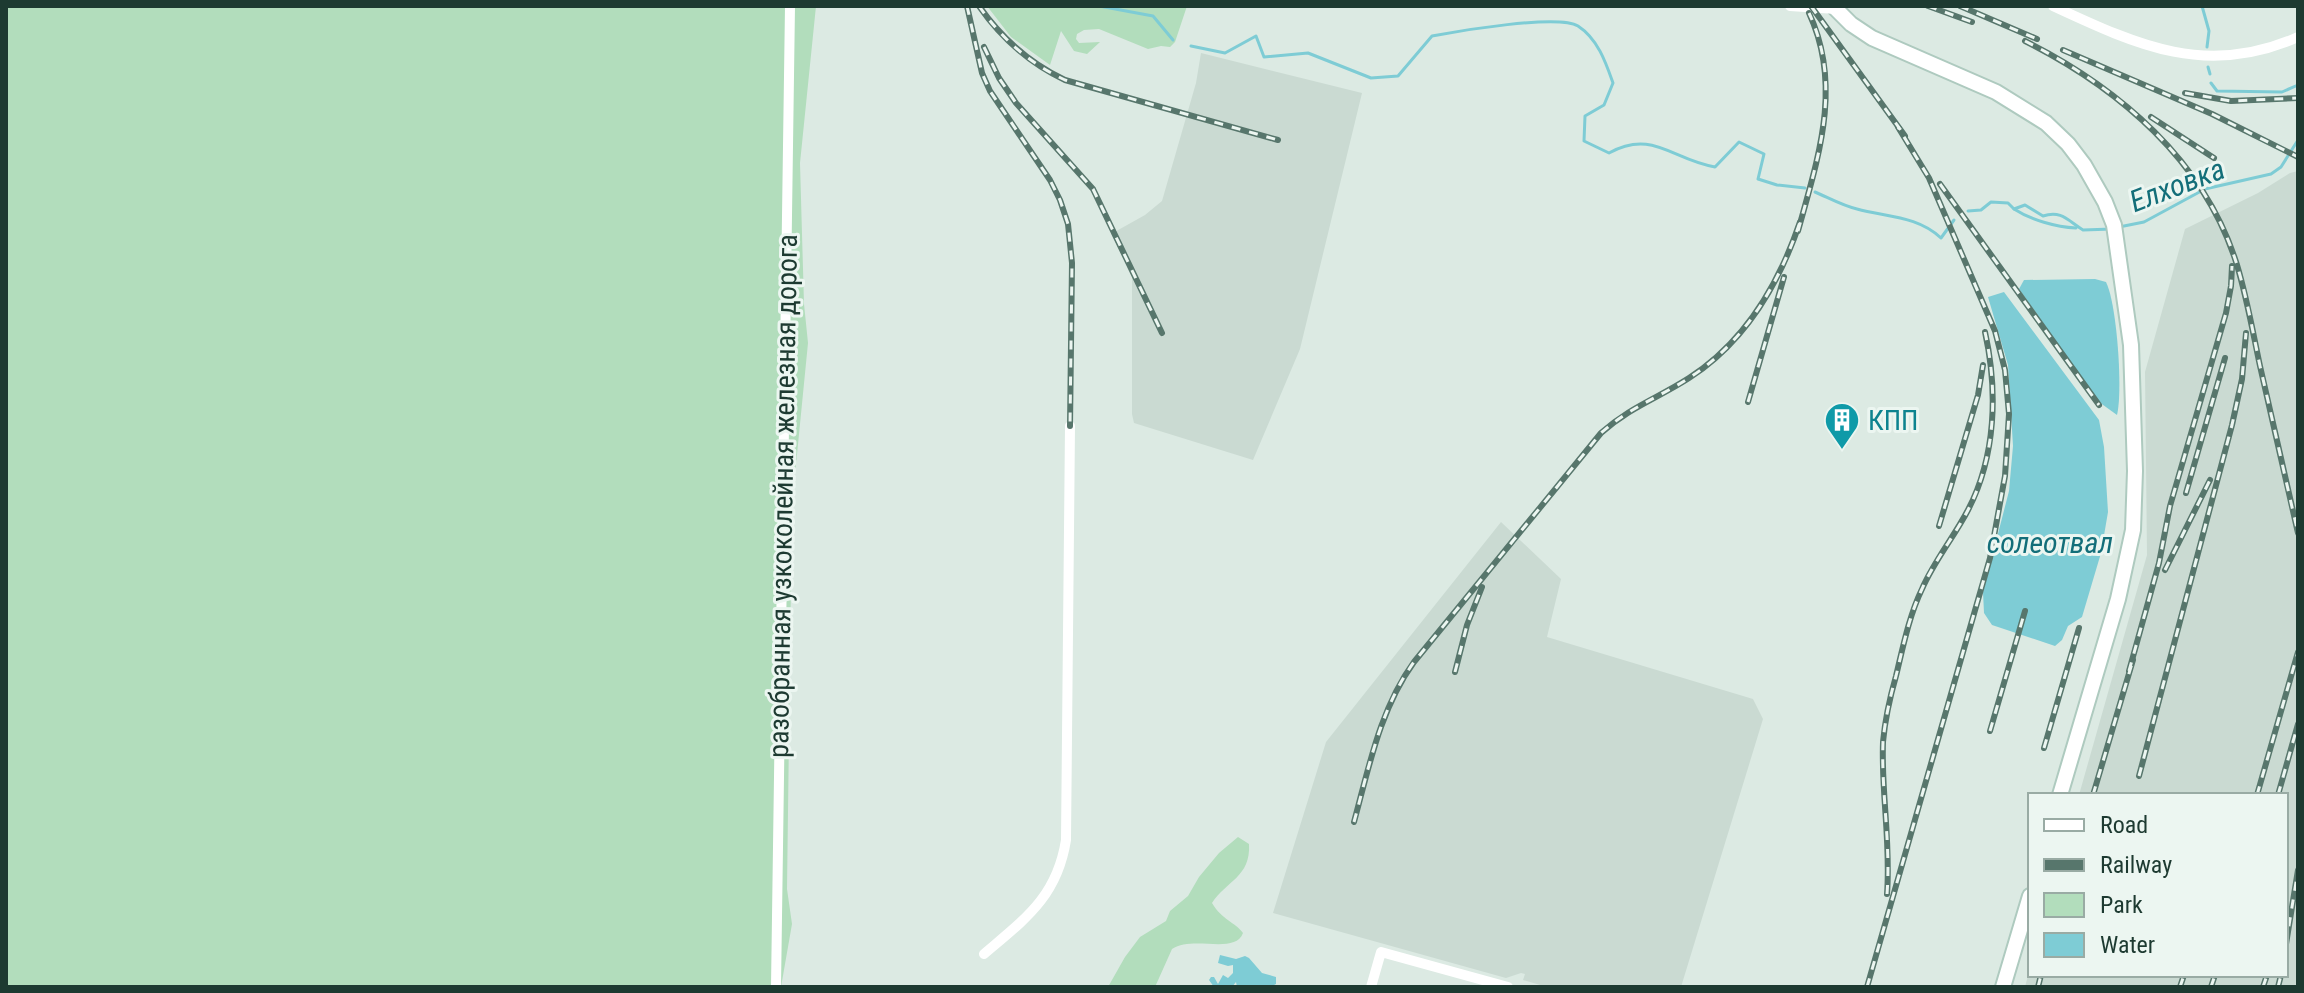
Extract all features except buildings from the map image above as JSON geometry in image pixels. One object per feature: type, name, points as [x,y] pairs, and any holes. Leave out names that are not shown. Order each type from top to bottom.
[{"type":"main road","points":[[1834,8],[1872,38],[1996,92],[2046,123],[2076,153],[2098,188],[2112,219],[2131,345],[2135,471],[2133,530],[2118,599],[2061,793]]},
{"type":"main road","points":[[2003,987],[2028,903]]},
{"type":"street","name":"разобранная узкоколейная железная дорога","points":[[776,987],[790,6]]},
{"type":"street","points":[[1790,6],[1834,8]]},
{"type":"street","points":[[2053,6],[2149,45],[2205,58],[2255,52],[2298,37]]},
{"type":"street","points":[[984,954],[1044,899],[1057,876],[1064,852],[1070,426]]},
{"type":"street","points":[[1371,987],[1381,952],[1508,987]]},
{"type":"shaded area","points":[[1201,53],[1362,93],[1300,349],[1253,460],[1134,423],[1132,414],[1132,274],[1111,234],[1145,215],[1162,201],[1196,83]]},
{"type":"shaded area","points":[[2298,171],[2298,987],[2025,987],[2028,976],[2288,977],[2288,793],[2080,793],[2147,555],[2145,372],[2185,229],[2258,193]]},
{"type":"shaded area","points":[[1501,522],[1561,579],[1547,637],[1753,699],[1763,719],[1681,987],[1547,987],[1523,980],[1525,974],[1506,978],[1273,913],[1326,742]]},
{"type":"green space","points":[[6,6],[816,6],[800,163],[808,343],[792,505],[787,889],[792,924],[781,987],[6,987]]},
{"type":"green space","points":[[987,6],[1187,6],[1175,42],[1170,47],[1148,49],[1099,29],[1084,30],[1077,34],[1079,43],[1100,42],[1087,54],[1074,51],[1061,31],[1050,65],[1011,37]]},
{"type":"green space","points":[[1238,837],[1249,844],[1246,864],[1212,903],[1243,933],[1239,939],[1231,943],[1181,945],[1172,949],[1155,987],[1108,987],[1140,937],[1166,921],[1170,911],[1188,896],[1219,853]]},
{"type":"water","points":[[2095,279],[2106,282],[2116,327],[2119,368],[2117,415],[2099,402],[2019,289],[2024,280]]},
{"type":"water","name":"солеотвал","points":[[2004,292],[2099,420],[2104,447],[2108,512],[2101,553],[2082,617],[2068,626],[2062,640],[2055,646],[1992,625],[1984,613],[1983,592],[2009,491],[2013,446],[2008,365],[1988,297]]},
{"type":"water","points":[[1220,955],[1249,958],[1262,973],[1276,977],[1276,984],[1270,987],[1237,987],[1236,982],[1232,987],[1214,987],[1209,980],[1211,977],[1218,984],[1223,975],[1228,978],[1233,973],[1233,965],[1218,963]]},
{"type":"waterway","name":"Елховка","points":[[1099,6],[1153,16],[1173,40]]},
{"type":"waterway","points":[[2202,6],[2209,31],[2207,47]]},
{"type":"waterway","name":"Елховка","points":[[1191,46],[1225,53],[1256,36],[1264,57],[1308,53],[1371,78],[1398,76],[1432,36],[1507,25],[1567,23],[1578,26],[1591,38],[1613,83],[1604,105],[1585,116],[1584,141],[1609,153],[1624,146],[1651,145],[1715,167],[1739,142],[1764,154],[1758,179],[1805,188]]},
{"type":"waterway","points":[[2208,67],[2210,74]]},
{"type":"waterway","points":[[2211,83],[2217,91],[2282,92],[2298,85]]},
{"type":"waterway","name":"Елховка","points":[[2119,227],[2144,222],[2205,189],[2271,174],[2281,167],[2298,140]]},
{"type":"waterway","name":"Елховка","points":[[1815,192],[1852,208],[1912,221],[1941,238],[1954,220]]},
{"type":"waterway","name":"Елховка","points":[[1968,211],[1981,210],[1991,202],[2008,203],[2014,209],[2025,205],[2043,216],[2060,215],[2083,230],[2112,229]]},
{"type":"waterway","points":[[2014,209],[2044,222],[2076,228]]},
{"type":"railway","points":[[967,6],[982,73],[990,91],[1050,180],[1068,224],[1072,263],[1070,426]]},
{"type":"railway","points":[[979,6],[1017,49],[1065,80],[1278,140]]},
{"type":"railway","points":[[1811,6],[1905,136]]},
{"type":"railway","points":[[1928,6],[1972,22]]},
{"type":"railway","points":[[1960,6],[2037,39]]},
{"type":"railway","points":[[1798,231],[1819,149],[1826,95],[1819,40],[1809,13]]},
{"type":"railway","points":[[2025,41],[2093,81],[2154,132],[2181,161],[2223,227],[2241,277],[2298,533]]},
{"type":"railway","points":[[984,47],[1016,103],[1093,189],[1162,333]]},
{"type":"railway","points":[[2063,50],[2212,114],[2298,157]]},
{"type":"railway","points":[[2185,93],[2231,101],[2298,98]]},
{"type":"railway","points":[[2151,117],[2214,158]]},
{"type":"railway","points":[[1867,987],[1990,558],[2005,476],[2009,414],[2005,370],[1995,331],[1929,178],[1898,127]]},
{"type":"railway","points":[[1940,184],[2099,405]]},
{"type":"railway","points":[[1354,822],[1384,719],[1414,662],[1601,433],[1623,416],[1709,364],[1743,329],[1758,310],[1782,267],[1800,222]]},
{"type":"railway","points":[[2129,671],[2159,563],[2170,506],[2226,313],[2232,266]]},
{"type":"railway","points":[[1748,402],[1784,277]]},
{"type":"railway","points":[[1887,894],[1883,761],[1886,717],[1917,599],[1968,510],[1984,468],[1993,400],[1985,332]]},
{"type":"railway","points":[[2139,776],[2232,425],[2242,379],[2246,333]]},
{"type":"railway","points":[[2186,493],[2225,358]]},
{"type":"railway","points":[[1939,526],[1978,395],[1983,365]]},
{"type":"railway","points":[[2165,570],[2210,480]]},
{"type":"railway","points":[[1455,672],[1467,625],[1482,587]]},
{"type":"railway","points":[[1990,731],[2025,611]]},
{"type":"railway","points":[[2044,748],[2079,628]]},
{"type":"railway","points":[[2258,793],[2298,652]]},
{"type":"railway","points":[[2094,793],[2133,660]]},
{"type":"railway","points":[[2279,793],[2298,724]]},
{"type":"railway","points":[[2288,932],[2298,870]]},
{"type":"railway","points":[[2038,987],[2040,977]]},
{"type":"railway","points":[[2180,987],[2183,977]]},
{"type":"railway","points":[[2211,987],[2214,977]]},
{"type":"railway","points":[[2263,987],[2266,977]]},
{"type":"railway","points":[[2278,987],[2280,977]]},
{"type":"place","name":"КПП","points":[[1842,451]]}]
